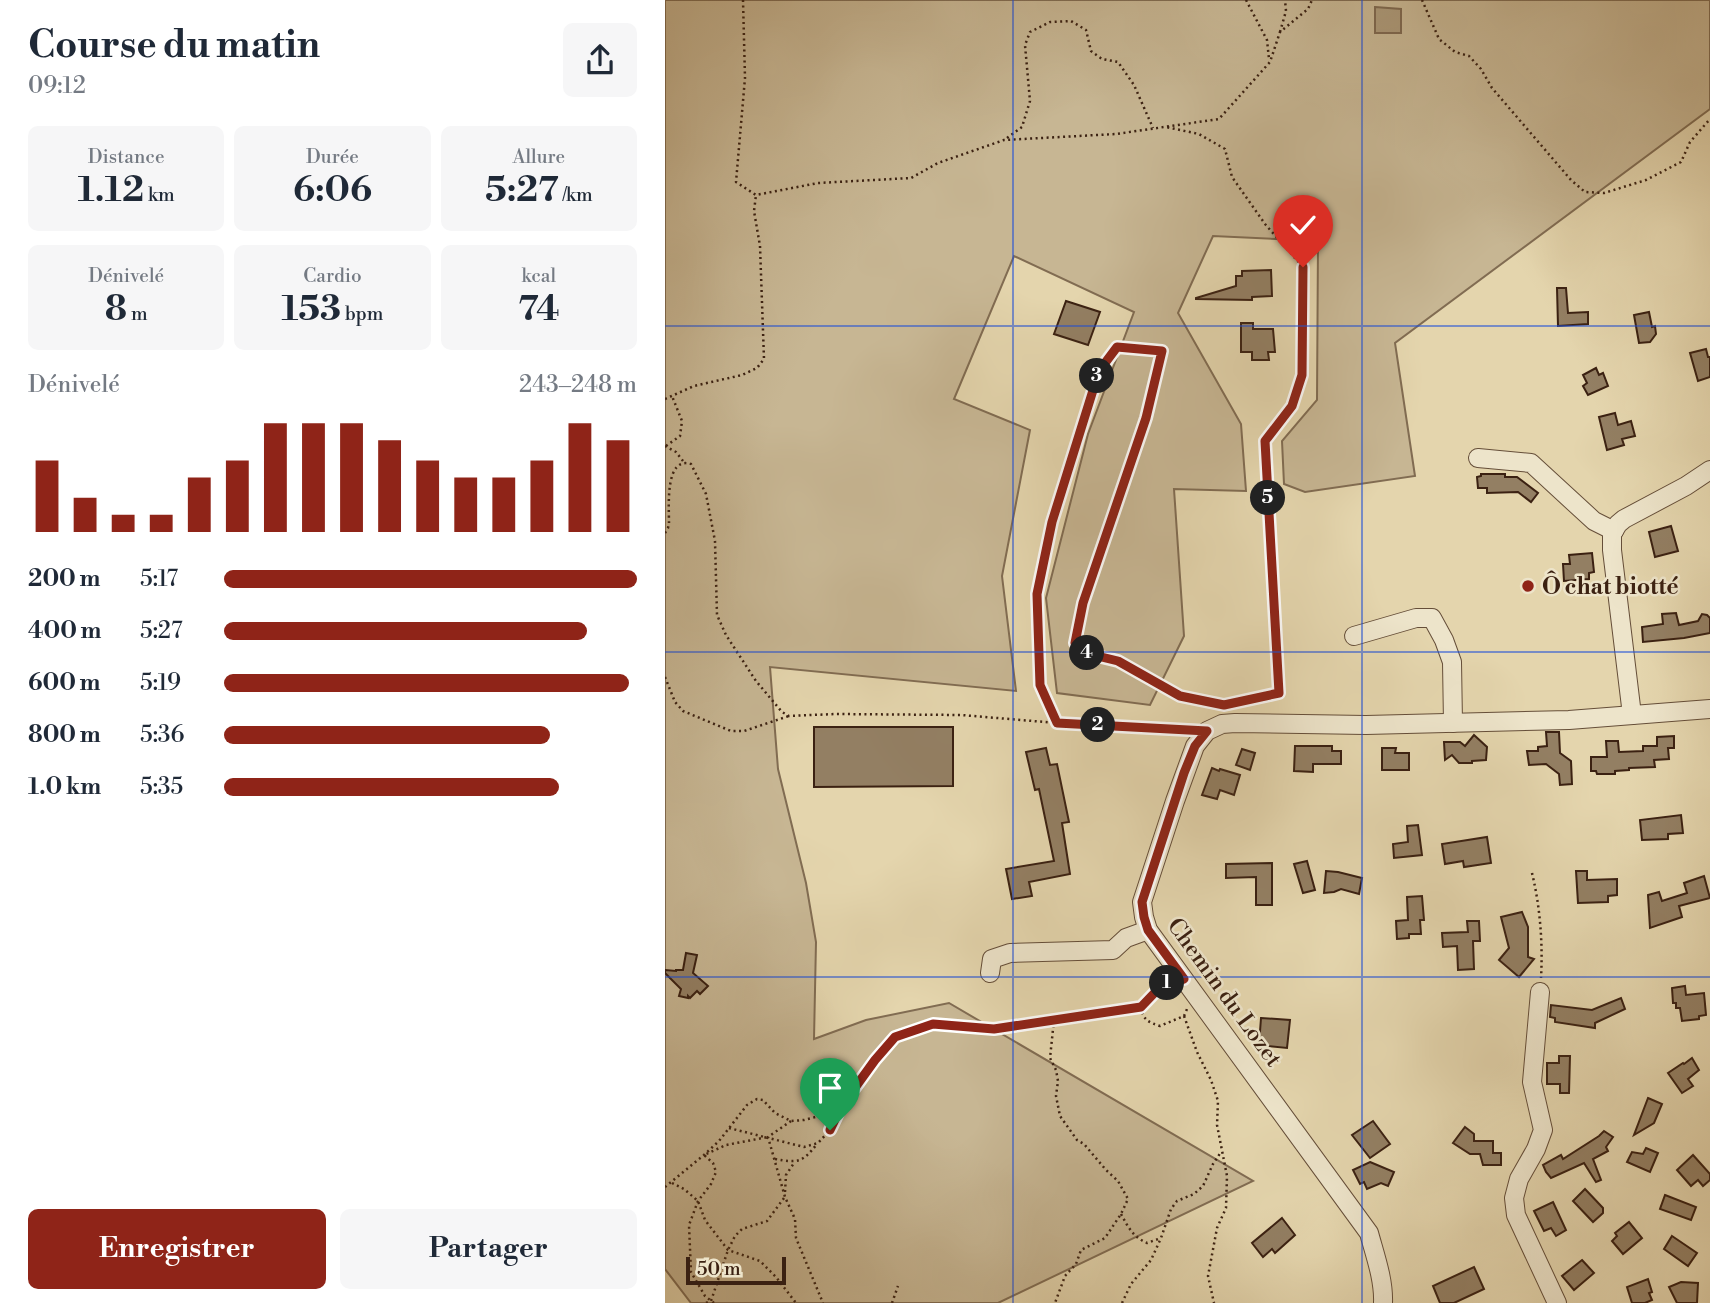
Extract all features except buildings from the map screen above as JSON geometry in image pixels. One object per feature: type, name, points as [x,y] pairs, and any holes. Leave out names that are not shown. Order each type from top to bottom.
[{"type":"street","points":[[1478,458],[1531,463],[1594,521],[1613,531]]},
{"type":"street","points":[[1632,715],[1612,550],[1613,531],[1625,519],[1710,470]]},
{"type":"street","points":[[1354,636],[1416,618],[1432,618],[1452,662],[1453,723]]},
{"type":"street","points":[[1207,731],[1222,724],[1235,723],[1366,724],[1569,720],[1710,709]]},
{"type":"street","name":"Chemin du Lozet","points":[[1207,731],[1195,746],[1184,773],[1142,902],[1144,917],[1148,930],[1369,1233],[1384,1296],[1383,1303]]},
{"type":"street","points":[[990,973],[992,959],[1010,953],[1113,950],[1126,937],[1148,930]]},
{"type":"street","points":[[1540,992],[1532,1082],[1543,1130],[1519,1179],[1514,1198],[1516,1215],[1557,1303]]},
{"type":"path","points":[[743,0],[745,78],[736,182],[756,195],[818,183],[911,178],[938,163],[1004,139],[1022,127],[1030,101],[1024,45],[1030,32],[1050,22],[1071,21],[1086,30],[1091,51],[1102,59],[1118,62],[1134,85],[1153,128]]},
{"type":"path","points":[[1246,0],[1267,40],[1270,62]]},
{"type":"path","points":[[1004,139],[1116,134],[1219,119],[1270,62],[1286,10],[1285,0]]},
{"type":"path","points":[[1280,32],[1308,9],[1312,0]]},
{"type":"path","points":[[1422,0],[1439,39],[1455,52],[1469,56],[1481,69],[1492,88],[1571,180],[1585,192],[1604,193],[1646,180],[1681,162],[1691,142],[1710,119]]},
{"type":"path","points":[[1057,723],[1040,685],[1037,594],[1052,522],[1099,371],[1117,347],[1162,351],[1146,418],[1083,603],[1075,643],[1089,654],[1118,661],[1180,696],[1224,705],[1279,693],[1265,441],[1292,406],[1302,375],[1303,267],[1265,225],[1232,177],[1225,149],[1199,134],[1166,127]]},
{"type":"path","points":[[665,399],[694,386],[742,375],[757,368],[764,359],[760,246],[754,211],[756,195]]},
{"type":"path","points":[[672,396],[682,421],[680,436],[666,446],[676,452],[684,462]]},
{"type":"path","points":[[665,533],[669,523],[669,479],[678,464],[691,464],[706,494],[715,541],[717,615],[726,635],[755,681],[782,712],[789,716]]},
{"type":"path","points":[[665,677],[678,708],[688,715],[731,731],[744,731],[789,716],[835,714],[961,715],[1207,731]]},
{"type":"path","points":[[1532,873],[1539,909],[1542,962],[1540,992]]},
{"type":"path","points":[[712,1302],[735,1236],[742,1230],[767,1221],[785,1197],[786,1175],[794,1163],[806,1158],[830,1130],[841,1107],[895,1037],[933,1024],[994,1029],[1141,1007],[1163,984],[1188,984],[1189,1003],[1184,1016],[1218,1101],[1217,1125],[1227,1176],[1226,1208],[1217,1228],[1208,1276],[1214,1303]]},
{"type":"path","points":[[1141,1007],[1143,1015],[1150,1023],[1160,1026],[1184,1016]]},
{"type":"path","points":[[1054,1020],[1050,1058],[1058,1081],[1056,1096],[1060,1116],[1077,1140],[1084,1144],[1118,1181],[1128,1199],[1105,1238],[1081,1250],[1076,1264],[1065,1276],[1055,1303]]},
{"type":"path","points":[[665,1187],[704,1155],[747,1105],[757,1099],[763,1100],[775,1113],[791,1121]]},
{"type":"path","points":[[704,1155],[726,1145],[768,1137],[791,1121],[827,1114],[841,1107]]},
{"type":"path","points":[[729,1128],[804,1147],[818,1143]]},
{"type":"path","points":[[768,1137],[785,1197],[795,1219],[796,1238],[823,1303]]},
{"type":"path","points":[[1122,1303],[1132,1284],[1151,1260],[1171,1209],[1177,1202],[1203,1186],[1221,1152]]},
{"type":"path","points":[[704,1155],[713,1163],[716,1172],[698,1201],[689,1226],[691,1272],[705,1296],[712,1302]]},
{"type":"path","points":[[775,1159],[794,1163]]},
{"type":"path","points":[[672,1183],[698,1201],[705,1220],[728,1250],[760,1261],[796,1303]]},
{"type":"path","points":[[1121,1214],[1129,1230],[1138,1239],[1147,1243],[1161,1238]]},
{"type":"path","points":[[892,1303],[898,1286]]},
{"type":"path","points":[[706,1303],[712,1302]]},
{"type":"shaded area","points":[[665,0],[1710,0],[1710,109],[1395,343],[1415,476],[1305,492],[1284,484],[1282,441],[1317,400],[1318,241],[1213,236],[1178,313],[1241,424],[1246,491],[1174,489],[1184,636],[1150,705],[1057,693],[1046,598],[1088,434],[1134,312],[1014,256],[954,399],[1030,430],[1002,576],[1016,691],[770,667],[778,769],[806,883],[816,942],[814,1039],[866,1020],[949,1003],[1253,1181],[998,1303],[691,1303],[665,1269]]},
{"type":"shaded area","points":[[1375,7],[1401,9],[1401,33],[1375,33]]},
{"type":"place","name":"Ô chat biotté","points":[[1528,586]]},
{"type":"route","points":[[830,1130],[841,1107],[895,1037],[933,1024],[994,1029],[1141,1007],[1163,984],[1184,979],[1148,930],[1142,902],[1184,773],[1195,746],[1207,731],[1057,723],[1040,685],[1037,594],[1052,522],[1099,371],[1117,347],[1162,351],[1146,418],[1083,603],[1075,643],[1089,654],[1118,661],[1180,696],[1224,705],[1279,693],[1265,441],[1292,406],[1302,375],[1303,267]]}]
